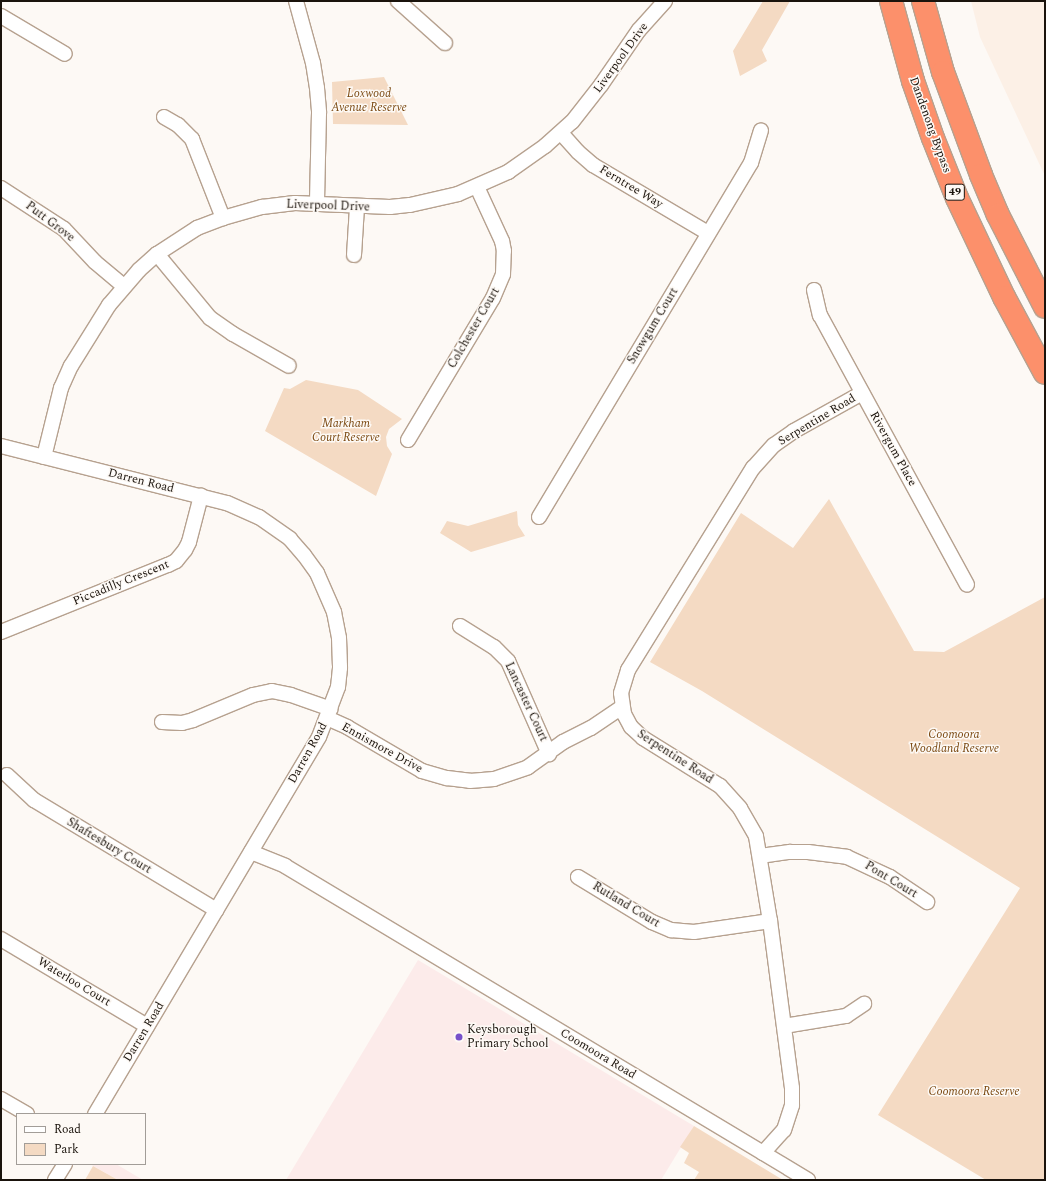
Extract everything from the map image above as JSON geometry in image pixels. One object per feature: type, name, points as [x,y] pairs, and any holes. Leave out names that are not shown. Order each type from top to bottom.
[{"type":"highway","name":"Dandenong Bypass","points":[[891,1],[913,81],[933,138],[957,198],[1004,297],[1045,373]]},
{"type":"highway","name":"49","points":[[923,1],[943,72],[981,175],[998,215],[1045,307]]},
{"type":"street","points":[[296,1],[311,57],[320,113],[317,203]]},
{"type":"street","points":[[398,1],[445,43]]},
{"type":"street","name":"Liverpool Drive","points":[[44,457],[65,378],[97,323],[120,290],[158,254],[197,228],[223,218],[262,207],[295,203],[317,203],[357,207],[390,207],[410,205],[437,200],[477,187],[508,172],[526,161],[561,133],[585,106],[628,45],[665,1]]},
{"type":"street","points":[[1,16],[65,54]]},
{"type":"street","points":[[164,117],[178,125],[192,139],[223,218]]},
{"type":"street","name":"Snowgum Court","points":[[538,517],[751,163],[761,131]]},
{"type":"street","name":"Ferntree Way","points":[[561,133],[578,152],[593,165],[708,233]]},
{"type":"street","name":"Colchester Court","points":[[408,440],[493,298],[503,274],[504,251],[502,241],[477,187]]},
{"type":"street","name":"Putt Grove","points":[[1,188],[64,229],[120,290]]},
{"type":"street","points":[[354,255],[357,207]]},
{"type":"street","points":[[158,254],[210,318],[233,334],[289,366]]},
{"type":"street","name":"Rivergum Place","points":[[814,290],[820,315],[967,585]]},
{"type":"street","name":"Serpentine Road","points":[[769,1156],[784,1130],[792,1105],[792,1088],[770,921],[756,836],[749,822],[729,795],[708,778],[643,738],[631,727],[625,714],[622,684],[628,670],[752,468],[774,446],[794,431],[862,393]]},
{"type":"street","name":"Darren Road","points":[[1,446],[201,496],[244,510],[273,525],[304,555],[320,578],[334,612],[339,644],[340,674],[329,714],[319,737],[96,1113]]},
{"type":"street","name":"Piccadilly Crescent","points":[[1,632],[176,561],[185,550],[189,542],[201,496]]},
{"type":"street","name":"Lancaster Court","points":[[460,626],[494,647],[508,661],[549,754]]},
{"type":"street","name":"Ennismore Drive","points":[[162,722],[182,722],[193,720],[253,695],[272,692],[291,695],[329,714],[347,727],[422,771],[447,778],[470,781],[494,779],[516,772],[549,754],[563,742],[591,728],[625,714]]},
{"type":"street","name":"Shaftesbury Court","points":[[7,775],[34,800],[216,910]]},
{"type":"street","name":"Coomoora Road","points":[[254,846],[808,1180]]},
{"type":"street","name":"Pont Court","points":[[760,856],[790,852],[808,852],[847,857],[890,877],[927,902]]},
{"type":"street","name":"Rutland Court","points":[[578,877],[652,922],[671,930],[694,932],[770,921]]},
{"type":"street","name":"Waterloo Court","points":[[1,939],[147,1026]]},
{"type":"street","points":[[784,1026],[846,1016],[864,1004]]},
{"type":"street","points":[[1,1099],[25,1113]]},
{"type":"street","points":[[55,1180],[64,1165]]},
{"type":"shaded area","points":[[971,1],[1045,1],[1045,176],[980,37]]},
{"type":"shaded area","name":"Keysborough Primary School","points":[[418,960],[694,1126],[661,1180],[286,1180]]},
{"type":"shaded area","points":[[92,1165],[118,1165],[143,1180],[118,1180]]},
{"type":"green space","points":[[763,1],[790,1],[762,50],[767,61],[740,76],[733,51]]},
{"type":"green space","name":"Loxwood Avenue Reserve","points":[[384,77],[408,125],[333,124],[332,82]]},
{"type":"green space","name":"Markham Court Reserve","points":[[306,380],[358,390],[402,419],[389,429],[386,437],[387,446],[392,454],[376,496],[265,431],[284,388],[290,389]]},
{"type":"green space","name":"Coomoora Woodland Reserve","points":[[829,499],[914,651],[944,652],[1045,597],[1045,1180],[986,1180],[878,1115],[1020,888],[702,691],[650,662],[741,513],[793,548]]},
{"type":"green space","points":[[517,511],[518,525],[525,536],[471,552],[440,533],[447,521],[468,526]]},
{"type":"green space","points":[[694,1126],[783,1180],[694,1180],[699,1172],[684,1163],[689,1153],[680,1147]]},
{"type":"green space","points":[[93,1166],[118,1180],[85,1180]]},
{"type":"place","name":"Keysborough Primary School","points":[[459,1037]]},
{"type":"park label","name":"Coomoora Reserve","points":[[974,1092]]}]
